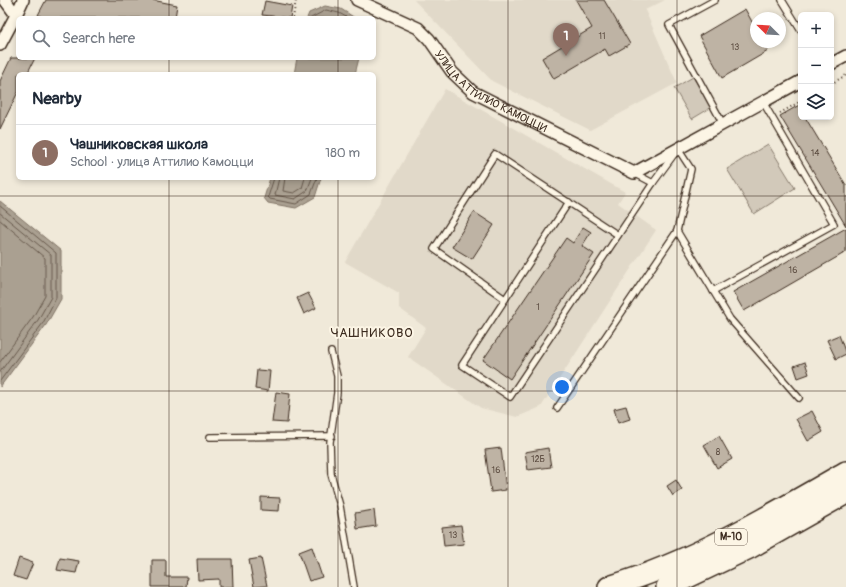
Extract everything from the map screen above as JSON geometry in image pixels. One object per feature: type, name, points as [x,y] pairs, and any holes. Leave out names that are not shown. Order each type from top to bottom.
[{"type":"highway","name":"М-10","points":[[609,587],[655,572],[707,549],[771,516],[846,472]]},
{"type":"highway","name":"М-10","points":[[666,587],[749,548],[846,494]]},
{"type":"street","points":[[5,0],[16,14]]},
{"type":"street","points":[[0,44],[23,0]]},
{"type":"street","name":"УЛИЦА АТТИЛИО КАМОЦЦИ","points":[[357,0],[418,28],[429,39],[452,72],[473,92],[634,173]]},
{"type":"street","points":[[834,62],[846,56]]},
{"type":"street","points":[[634,173],[798,83]]},
{"type":"lane","points":[[715,0],[669,25],[723,124]]},
{"type":"lane","points":[[782,0],[798,27]]},
{"type":"lane","points":[[713,291],[834,224],[763,102]]},
{"type":"lane","points":[[557,408],[677,231],[691,169],[678,149],[653,183],[510,397],[462,365],[569,202]]},
{"type":"lane","points":[[505,299],[434,250],[495,154],[618,235]]},
{"type":"lane","points":[[634,173],[653,183]]},
{"type":"lane","points":[[677,231],[730,319],[799,398]]},
{"type":"lane","points":[[330,352],[337,376],[337,393],[332,436],[330,474],[340,506],[354,587]]},
{"type":"lane","points":[[210,437],[332,436]]},
{"type":"path","points":[[293,16],[296,0]]},
{"type":"path","points":[[834,82],[846,75]]},
{"type":"path","points":[[772,118],[798,103]]},
{"type":"shaded area","points":[[414,0],[665,0],[645,10],[677,83],[590,130],[492,81]]},
{"type":"shaded area","points":[[693,77],[712,107],[692,119],[674,88]]},
{"type":"shaded area","points":[[445,89],[625,192],[618,203],[656,230],[541,407],[517,417],[481,408],[408,357],[426,328],[399,308],[399,293],[345,262]]},
{"type":"shaded area","points":[[768,144],[795,188],[754,214],[727,169]]},
{"type":"water","points":[[325,6],[341,9],[352,16],[308,16],[309,13]]},
{"type":"water","points":[[297,60],[358,60],[356,72],[294,72]]},
{"type":"water","points":[[269,180],[320,180],[315,197],[296,208],[268,203],[264,198]]},
{"type":"water","points":[[0,201],[61,251],[61,299],[46,325],[0,387]]},
{"type":"building","points":[[46,0],[152,0],[177,5],[175,16],[38,15]]},
{"type":"building","points":[[576,0],[604,0],[630,44],[609,56],[605,49],[554,79],[542,58],[592,28]]},
{"type":"building","points":[[265,1],[292,6],[290,16],[262,15]]},
{"type":"building","points":[[745,9],[750,18],[750,48],[766,48],[768,51],[722,78],[699,36]]},
{"type":"building","points":[[11,58],[16,58],[16,60],[34,60],[28,72],[16,72],[16,96],[0,129],[0,81]]},
{"type":"building","points":[[798,106],[798,120],[807,120],[846,185],[846,226],[780,116]]},
{"type":"building","points":[[474,212],[494,225],[472,259],[452,247]]},
{"type":"building","points":[[583,227],[591,232],[582,246],[594,254],[510,379],[483,360],[566,238],[573,243]]},
{"type":"building","points":[[846,228],[846,252],[744,311],[733,292]]},
{"type":"building","points":[[308,293],[316,308],[304,314],[297,298]]},
{"type":"building","points":[[839,335],[846,354],[836,359],[827,340]]},
{"type":"building","points":[[805,362],[809,374],[798,378],[794,366]]},
{"type":"building","points":[[257,370],[270,371],[268,391],[255,389]]},
{"type":"building","points":[[276,392],[290,394],[287,423],[272,422]]},
{"type":"building","points":[[626,406],[630,419],[618,423],[614,409]]},
{"type":"building","points":[[812,411],[823,432],[808,441],[796,419]]},
{"type":"building","points":[[719,436],[732,459],[717,468],[704,445]]},
{"type":"building","points":[[501,448],[506,490],[491,492],[485,450]]},
{"type":"building","points":[[548,448],[551,467],[528,470],[525,452]]},
{"type":"building","points":[[676,480],[682,490],[673,496],[667,486]]},
{"type":"building","points":[[261,497],[280,498],[279,511],[261,510]]},
{"type":"building","points":[[374,510],[376,526],[357,529],[355,513]]},
{"type":"building","points":[[461,525],[464,544],[444,546],[442,527]]},
{"type":"building","points":[[312,547],[322,577],[309,581],[299,552]]},
{"type":"building","points":[[19,558],[33,563],[26,580],[13,576]]},
{"type":"building","points":[[60,558],[79,561],[76,573],[57,570]]},
{"type":"building","points":[[261,558],[267,586],[254,587],[249,560]]},
{"type":"building","points":[[197,559],[232,559],[233,587],[219,587],[219,579],[198,580]]},
{"type":"building","points":[[152,560],[166,560],[166,577],[187,577],[186,587],[152,587]]},
{"type":"place","name":"Чашниковская школа","points":[[566,56]]},
{"type":"district","name":"ЧАШНИКОВО","points":[[372,333]]}]
